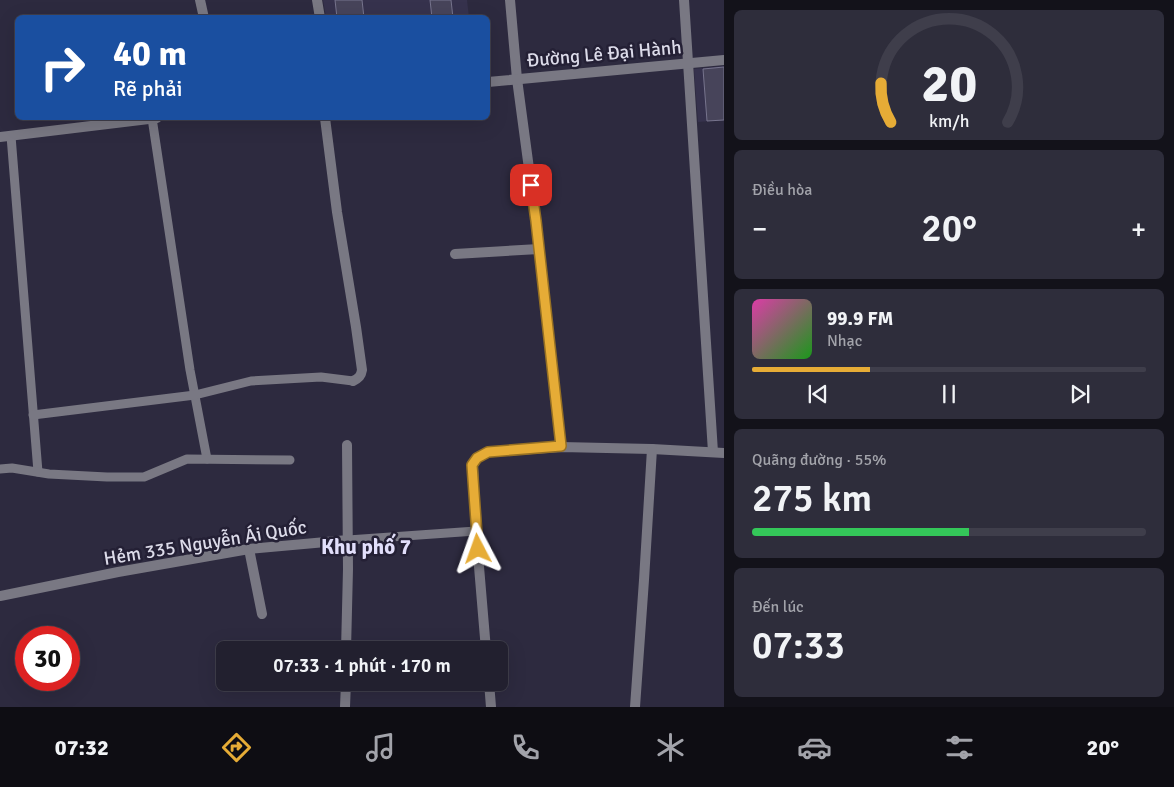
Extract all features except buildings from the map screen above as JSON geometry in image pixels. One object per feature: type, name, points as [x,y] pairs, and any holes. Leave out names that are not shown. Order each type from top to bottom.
[{"type":"street","points":[[200,0],[203,15]]},
{"type":"street","points":[[317,0],[320,15]]},
{"type":"street","points":[[510,0],[516,79],[539,249],[561,446]]},
{"type":"street","points":[[684,0],[713,452]]},
{"type":"street","name":"Đường Lê Đại Hành","points":[[490,82],[724,60]]},
{"type":"street","points":[[0,137],[136,120]]},
{"type":"street","points":[[325,120],[337,212],[362,370],[362,375],[353,381]]},
{"type":"street","points":[[456,254],[539,249]]},
{"type":"street","points":[[346,445],[348,540],[346,641]]},
{"type":"street","points":[[485,641],[472,465],[477,458],[488,452],[561,446],[724,453]]},
{"type":"street","points":[[635,707],[652,449]]},
{"type":"street","name":"Hẻm 335 Nguyễn Ái Quốc","points":[[0,596],[118,572],[249,549],[348,540]]},
{"type":"street","points":[[249,549],[262,614]]},
{"type":"street","points":[[345,707],[346,691]]},
{"type":"street","points":[[490,691],[491,707]]},
{"type":"lane","points":[[152,120],[189,360],[207,458]]},
{"type":"lane","points":[[11,136],[38,472]]},
{"type":"lane","points":[[33,415],[195,395],[251,381],[320,377],[353,381]]},
{"type":"lane","points":[[0,469],[12,468],[49,474],[144,477],[187,459],[290,460]]},
{"type":"lane","name":"Hẻm 335 Nguyễn Ái Quốc","points":[[348,540],[476,531]]},
{"type":"shaded area","points":[[323,0],[467,0],[469,15],[326,15]]},
{"type":"shaded area","points":[[724,66],[724,120],[698,122],[694,69]]},
{"type":"district","name":"Khu phố 7","points":[[366,547]]},
{"type":"route","points":[[478,549],[472,465],[477,458],[488,452],[561,446],[531,185]]}]
